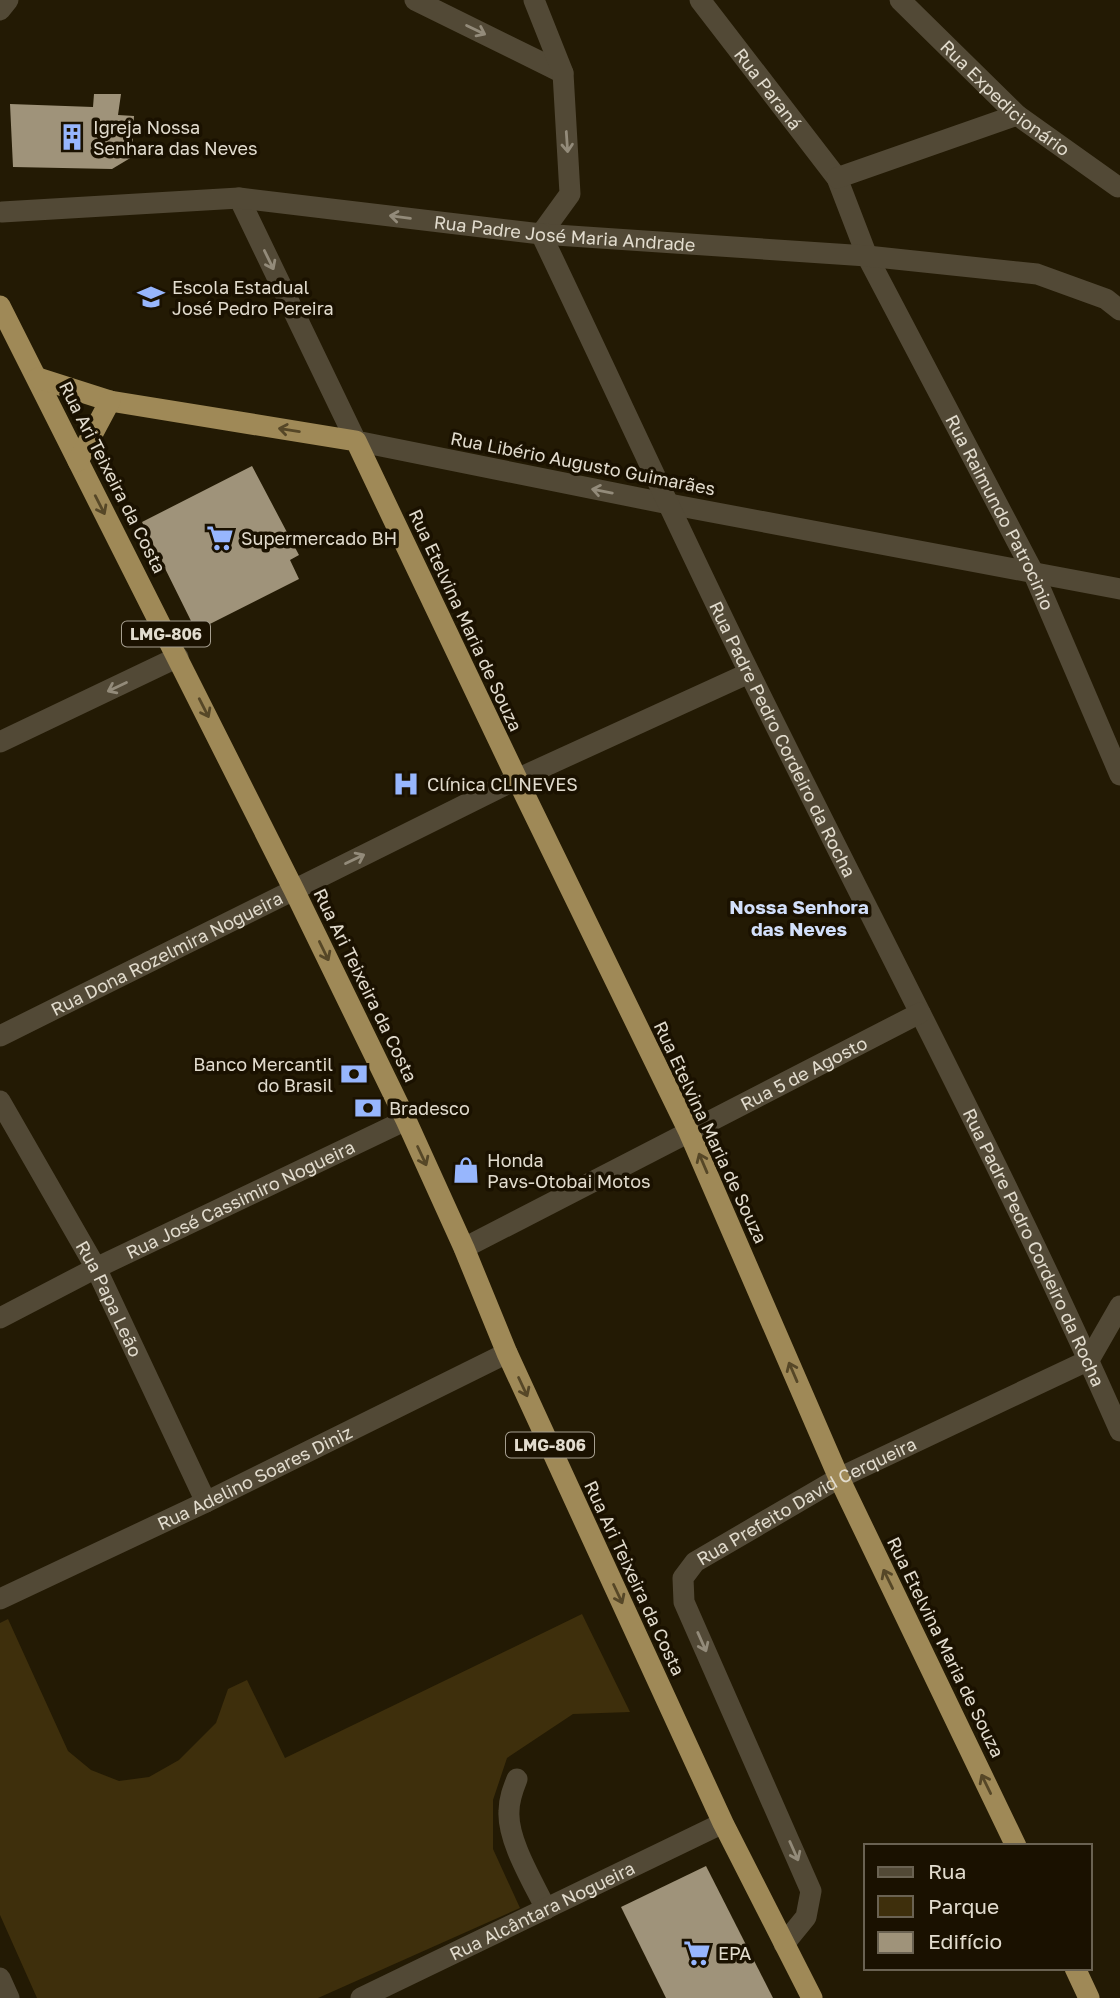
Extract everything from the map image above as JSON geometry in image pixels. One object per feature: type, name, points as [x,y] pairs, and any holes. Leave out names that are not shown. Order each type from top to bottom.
[{"type":"highway","name":"Rua Ari Teixeira da Costa","points":[[0,306],[178,657],[406,1120],[464,1248],[507,1353],[723,1823],[812,1998]]},
{"type":"highway","name":"Rua Libério Augusto Guimarães","points":[[38,378],[110,401],[356,441]]},
{"type":"highway","points":[[78,461],[110,401]]},
{"type":"highway","name":"Rua Etelvina Maria de Souza","points":[[356,441],[517,779],[690,1132],[839,1478],[1015,1844]]},
{"type":"highway","points":[[1076,1970],[1089,1998]]},
{"type":"street","points":[[0,10],[8,0]]},
{"type":"street","points":[[415,0],[563,74]]},
{"type":"street","points":[[534,0],[563,74],[570,194],[541,234]]},
{"type":"street","name":"Rua Paraná","points":[[700,0],[837,178],[867,256]]},
{"type":"street","name":"Rua Expedicionário","points":[[900,0],[1017,115],[1118,187]]},
{"type":"street","points":[[837,178],[1017,115]]},
{"type":"street","points":[[239,198],[356,441]]},
{"type":"street","name":"Rua Padre José Maria Andrade","points":[[2,212],[239,198],[541,234],[867,256],[1037,274],[1106,299],[1120,310]]},
{"type":"street","name":"Rua Padre Pedro Cordeiro da Rocha","points":[[541,234],[749,673],[920,1013],[1089,1360],[1120,1431]]},
{"type":"street","name":"Rua Raimundo Patrocinio","points":[[867,256],[1033,572],[1120,775]]},
{"type":"street","name":"Rua Libério Augusto Guimarães","points":[[356,441],[669,504],[1120,589]]},
{"type":"street","points":[[0,742],[178,657]]},
{"type":"street","name":"Rua Dona Rozelmira Nogueira","points":[[0,1036],[517,779],[749,673]]},
{"type":"street","name":"Rua 5 de Agosto","points":[[464,1248],[920,1013]]},
{"type":"street","name":"Rua Papa Leão","points":[[0,1101],[96,1268],[206,1502]]},
{"type":"street","name":"Rua José Cassimiro Nogueira","points":[[0,1318],[96,1268],[406,1120]]},
{"type":"street","points":[[1089,1360],[1120,1306]]},
{"type":"street","name":"Rua Adelino Soares Diniz","points":[[0,1599],[206,1502],[507,1353]]},
{"type":"street","name":"Rua Prefeito David Cerqueira","points":[[785,1944],[806,1917],[811,1891],[684,1602],[683,1578],[695,1562],[839,1478],[1089,1360]]},
{"type":"street","points":[[517,1779],[510,1796],[510,1828],[546,1909]]},
{"type":"street","name":"Rua Alcântara Nogueira","points":[[361,1998],[723,1823]]},
{"type":"street","points":[[0,1978],[9,1998]]},
{"type":"green space","points":[[582,1614],[630,1712],[573,1714],[507,1758],[493,1800],[493,1849],[520,1908],[318,1998],[37,1998],[0,1915],[0,1623],[8,1619],[68,1751],[91,1770],[119,1781],[149,1777],[179,1760],[216,1723],[228,1689],[247,1680],[285,1758]]},
{"type":"building","name":"Igreja Nossa Senhara das Neves","points":[[94,94],[121,94],[118,115],[134,116],[132,157],[112,169],[13,167],[10,104],[93,107]]},
{"type":"building","name":"Supermercado BH","points":[[252,466],[299,555],[290,560],[299,579],[196,631],[142,522]]},
{"type":"building","name":"EPA","points":[[706,1866],[773,1998],[666,1998],[621,1907]]},
{"type":"place","name":"Igreja Nossa Senhara das Neves","points":[[72,137]]},
{"type":"place","name":"Escola Estadual José Pedro Pereira","points":[[151,297]]},
{"type":"place","name":"Supermercado BH","points":[[220,538]]},
{"type":"place","name":"Clínica CLINEVES","points":[[406,784]]},
{"type":"place","name":"Banco Mercantil do Brasil","points":[[354,1074]]},
{"type":"place","name":"Bradesco","points":[[368,1108]]},
{"type":"place","name":"Honda Pavs-Otobai Motos","points":[[466,1170]]},
{"type":"place","name":"EPA","points":[[697,1953]]},
{"type":"district","name":"Nossa Senhora das Neves","points":[[799,917]]}]
